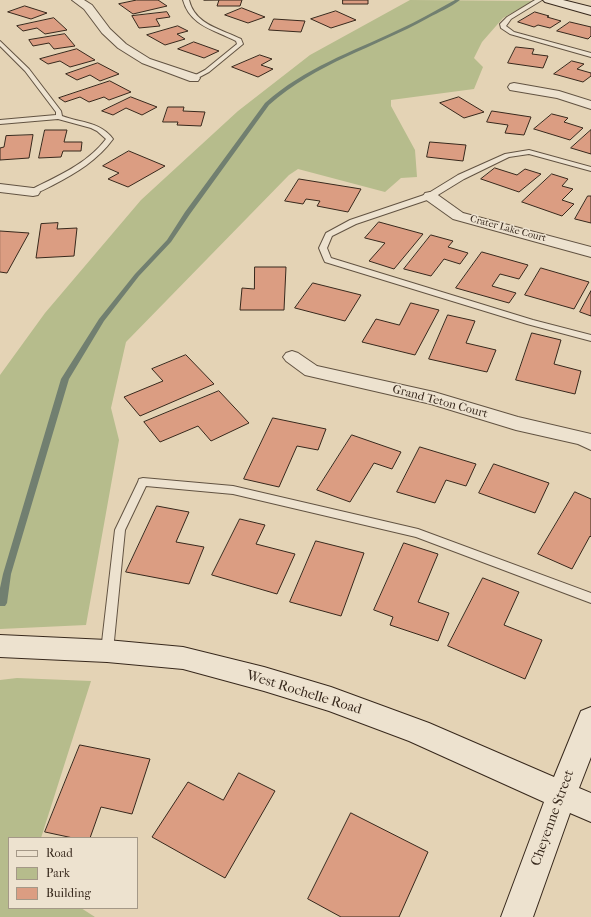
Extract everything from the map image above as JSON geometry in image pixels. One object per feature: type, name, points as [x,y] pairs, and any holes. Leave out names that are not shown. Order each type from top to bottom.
[{"type":"street","points":[[76,0],[88,7],[106,31],[122,46],[146,61],[194,78]]},
{"type":"street","points":[[549,0],[591,11]]},
{"type":"street","points":[[514,87],[558,96],[591,105]]},
{"type":"street","points":[[0,188],[33,192]]},
{"type":"street","name":"Crater Lake Court","points":[[430,196],[458,216],[591,252]]},
{"type":"street","name":"Grand Teton Court","points":[[292,357],[311,371],[434,398],[516,423],[584,439],[591,443]]},
{"type":"street","name":"West Rochelle Road","points":[[0,646],[107,651],[183,658],[331,699],[419,732],[591,808]]},
{"type":"street","name":"Cheyenne Street","points":[[517,917],[591,720]]},
{"type":"lane","points":[[186,0],[189,12],[200,23],[230,35],[239,40],[240,44],[207,71],[194,78]]},
{"type":"lane","points":[[539,0],[509,18],[503,24],[503,27],[512,34],[591,55]]},
{"type":"lane","points":[[0,43],[27,70],[59,112],[59,117]]},
{"type":"lane","points":[[0,122],[59,117],[68,121],[86,124],[105,132],[110,139],[105,146],[76,170],[33,192]]},
{"type":"lane","points":[[591,169],[529,152],[507,155],[461,177],[430,196],[353,222],[329,235],[323,248],[328,260],[530,322],[591,338]]},
{"type":"lane","points":[[107,651],[120,530],[143,482],[233,490],[418,533],[591,598]]},
{"type":"green space","points":[[410,0],[533,1],[503,18],[482,42],[474,58],[483,67],[474,89],[391,100],[391,106],[415,150],[417,177],[401,178],[385,192],[298,169],[289,175],[126,342],[111,408],[119,440],[86,625],[0,629],[0,375],[45,313],[141,200],[238,111],[310,55]]},
{"type":"green space","points":[[17,678],[91,681],[41,837],[8,837],[8,909],[83,909],[95,917],[0,917],[0,680]]},
{"type":"building","points":[[137,0],[158,0],[167,6],[133,14],[119,4]]},
{"type":"building","points":[[219,0],[242,0],[240,6],[217,6]]},
{"type":"building","points":[[343,0],[368,0],[368,4],[343,4]]},
{"type":"building","points":[[25,6],[47,13],[31,19],[8,12]]},
{"type":"building","points":[[242,8],[265,17],[248,23],[225,15]]},
{"type":"building","points":[[336,11],[356,20],[331,28],[311,19]]},
{"type":"building","points":[[167,12],[170,17],[156,19],[160,26],[139,28],[132,16]]},
{"type":"building","points":[[535,12],[561,21],[550,28],[538,25],[534,27],[518,22]]},
{"type":"building","points":[[54,18],[67,30],[45,34],[37,28],[23,31],[17,26]]},
{"type":"building","points":[[274,19],[305,21],[301,32],[269,30]]},
{"type":"building","points":[[570,22],[591,27],[591,36],[588,39],[557,31]]},
{"type":"building","points":[[178,26],[188,31],[177,34],[185,39],[165,45],[147,35]]},
{"type":"building","points":[[65,34],[75,46],[54,49],[49,43],[33,46],[29,40]]},
{"type":"building","points":[[194,42],[219,51],[204,58],[178,49]]},
{"type":"building","points":[[516,47],[534,49],[532,54],[548,56],[543,68],[508,63]]},
{"type":"building","points":[[77,49],[95,60],[70,67],[60,61],[48,64],[40,59]]},
{"type":"building","points":[[260,55],[272,59],[261,65],[273,69],[258,77],[232,67]]},
{"type":"building","points":[[572,61],[584,64],[577,69],[591,73],[591,76],[583,82],[554,74]]},
{"type":"building","points":[[98,63],[119,74],[100,81],[90,75],[77,80],[66,74]]},
{"type":"building","points":[[110,81],[131,92],[109,100],[104,97],[89,102],[80,97],[65,102],[59,98]]},
{"type":"building","points":[[131,97],[157,107],[142,115],[126,108],[113,115],[102,111]]},
{"type":"building","points":[[459,97],[484,112],[464,118],[440,103]]},
{"type":"building","points":[[168,107],[184,107],[183,111],[205,112],[201,126],[177,125],[178,122],[163,122]]},
{"type":"building","points":[[492,111],[531,117],[524,135],[505,133],[508,125],[487,122]]},
{"type":"building","points":[[552,114],[568,118],[564,122],[583,128],[570,140],[534,129]]},
{"type":"building","points":[[45,130],[67,130],[64,142],[82,142],[81,151],[63,151],[61,157],[39,158]]},
{"type":"building","points":[[591,130],[591,154],[571,148]]},
{"type":"building","points":[[33,135],[29,158],[0,160],[0,148],[4,147],[6,136]]},
{"type":"building","points":[[430,142],[466,145],[463,161],[427,157]]},
{"type":"building","points":[[129,151],[165,166],[128,187],[108,179],[119,173],[103,166]]},
{"type":"building","points":[[495,168],[517,175],[525,169],[541,174],[519,192],[481,179]]},
{"type":"building","points":[[552,174],[568,179],[562,186],[573,189],[562,200],[574,204],[562,216],[522,202]]},
{"type":"building","points":[[299,179],[361,189],[348,212],[317,206],[320,201],[306,199],[303,204],[285,201]]},
{"type":"building","points":[[588,196],[591,196],[591,223],[575,219]]},
{"type":"building","points":[[379,222],[423,234],[394,269],[369,261],[385,243],[365,238]]},
{"type":"building","points":[[58,223],[57,229],[77,228],[74,256],[36,258],[41,224]]},
{"type":"building","points":[[0,231],[29,233],[7,273],[0,272]]},
{"type":"building","points":[[431,235],[453,241],[448,247],[468,253],[460,264],[444,259],[431,276],[404,269]]},
{"type":"building","points":[[482,252],[528,265],[519,279],[500,274],[492,286],[516,293],[509,303],[456,288]]},
{"type":"building","points":[[255,267],[286,267],[284,310],[240,310],[242,288],[254,289]]},
{"type":"building","points":[[541,268],[589,282],[574,309],[525,295]]},
{"type":"building","points":[[313,283],[361,295],[345,321],[295,308]]},
{"type":"building","points":[[591,291],[591,316],[580,312]]},
{"type":"building","points":[[411,303],[439,310],[415,355],[362,342],[376,319],[399,325]]},
{"type":"building","points":[[448,315],[475,321],[466,343],[496,350],[487,372],[429,359]]},
{"type":"building","points":[[532,333],[561,340],[554,364],[581,371],[575,394],[516,380]]},
{"type":"building","points":[[186,355],[214,384],[140,416],[124,397],[163,381],[152,369]]},
{"type":"building","points":[[219,391],[249,423],[211,441],[198,426],[160,442],[144,422]]},
{"type":"building","points":[[273,418],[326,429],[318,450],[297,446],[279,487],[244,479]]},
{"type":"building","points":[[352,435],[401,452],[392,469],[374,463],[350,502],[317,490]]},
{"type":"building","points":[[420,447],[476,464],[466,486],[446,480],[435,503],[397,492]]},
{"type":"building","points":[[494,464],[549,483],[535,513],[479,493]]},
{"type":"building","points":[[575,492],[591,499],[591,537],[590,536],[572,569],[538,554]]},
{"type":"building","points":[[157,506],[189,512],[176,542],[204,547],[189,584],[126,572]]},
{"type":"building","points":[[240,519],[265,525],[256,544],[295,554],[277,594],[212,575]]},
{"type":"building","points":[[316,541],[364,553],[341,616],[290,602]]},
{"type":"building","points":[[404,543],[438,554],[418,602],[449,613],[438,641],[390,625],[393,617],[374,610]]},
{"type":"building","points":[[483,578],[519,592],[504,625],[542,640],[525,679],[448,646]]},
{"type":"building","points":[[80,745],[150,759],[132,814],[101,807],[90,837],[68,837],[45,832]]},
{"type":"building","points":[[239,773],[275,791],[225,878],[152,837],[188,782],[223,800]]},
{"type":"building","points":[[351,813],[428,852],[399,917],[341,917],[308,899]]},
{"type":"waterway","points":[[2,603],[7,574],[65,379],[101,320],[137,275],[169,241],[187,213],[267,104],[281,91],[313,71],[401,31],[458,0]]}]
